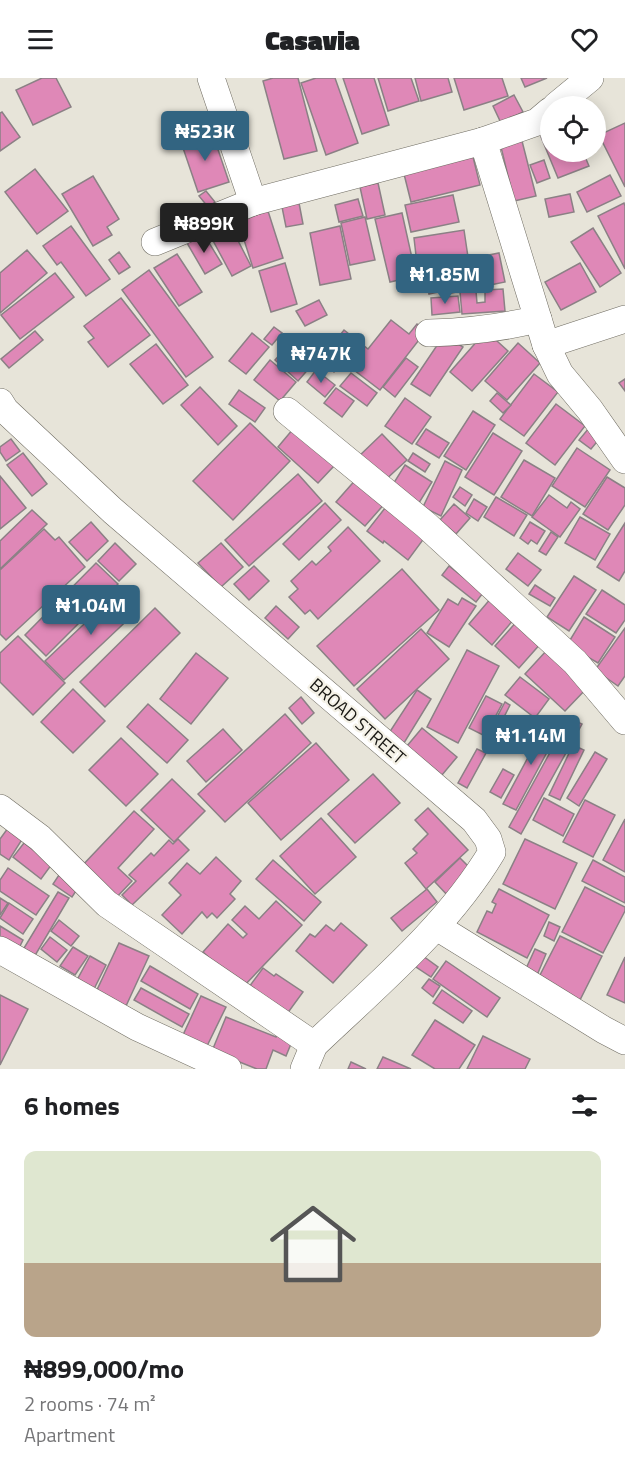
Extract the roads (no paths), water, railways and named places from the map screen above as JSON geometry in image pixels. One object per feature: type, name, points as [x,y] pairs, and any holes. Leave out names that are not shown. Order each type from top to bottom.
[{"type":"street","points":[[211,78],[253,202]]},
{"type":"street","points":[[568,96],[590,78]]},
{"type":"street","points":[[155,242],[253,202],[483,141],[540,119]]},
{"type":"street","points":[[483,141],[546,345],[560,374],[625,460]]},
{"type":"street","points":[[429,333],[463,333],[538,319]]},
{"type":"street","points":[[546,345],[625,320]]},
{"type":"street","name":"BROAD STREET","points":[[0,402],[5,410],[113,510],[474,820],[488,839],[492,852],[475,881],[437,927],[309,1057]]},
{"type":"street","points":[[287,411],[426,525],[566,654],[625,721]]},
{"type":"street","points":[[0,808],[40,838],[107,904],[309,1057]]},
{"type":"street","points":[[437,927],[625,1041]]},
{"type":"street","points":[[0,950],[137,1027],[228,1069]]}]
